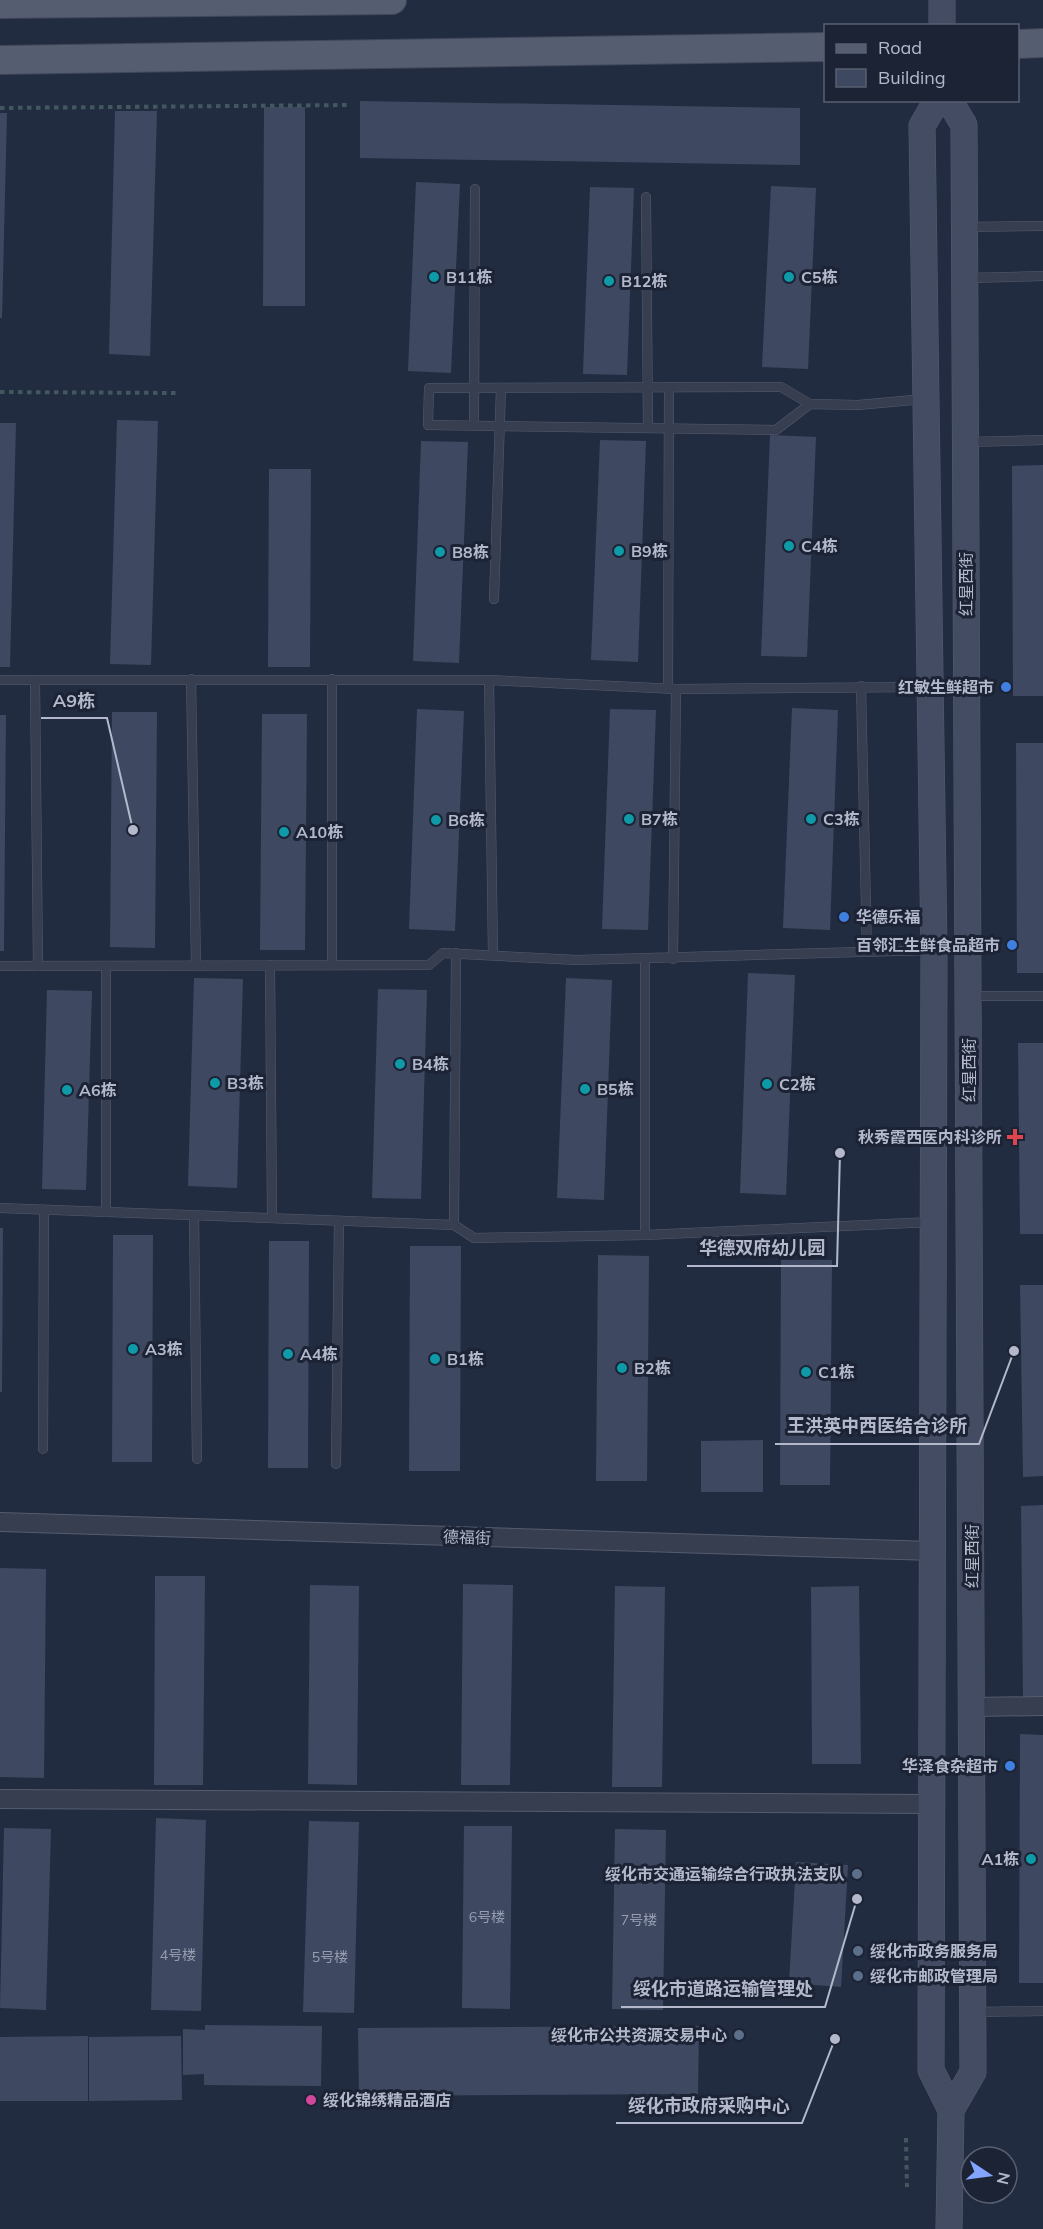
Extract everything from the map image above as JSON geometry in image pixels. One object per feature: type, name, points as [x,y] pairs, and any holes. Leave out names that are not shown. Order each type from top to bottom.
[{"type":"main road","points":[[0,4],[392,0]]},
{"type":"main road","points":[[942,0],[942,24]]},
{"type":"main road","points":[[1019,44],[1043,43]]},
{"type":"main road","points":[[0,60],[824,47]]},
{"type":"main road","name":"红星西街","points":[[936,102],[922,126],[928,687],[934,950],[931,2070],[951,2110],[949,2229]]},
{"type":"main road","name":"红星西街","points":[[950,102],[964,125],[973,1707],[973,2072],[951,2110]]},
{"type":"main road","points":[[924,399],[965,398]]},
{"type":"main road","points":[[934,981],[969,988]]},
{"type":"main road","points":[[933,1551],[972,1550]]},
{"type":"street","name":"德福街","points":[[0,1522],[933,1551]]},
{"type":"street","points":[[973,1707],[1043,1706]]},
{"type":"street","points":[[0,1799],[931,1804]]},
{"type":"lane","points":[[474,425],[475,189]]},
{"type":"lane","points":[[646,197],[648,427]]},
{"type":"lane","points":[[965,228],[1043,226]]},
{"type":"lane","points":[[965,278],[1043,276]]},
{"type":"lane","points":[[669,387],[673,959]]},
{"type":"lane","points":[[810,404],[776,430],[428,425],[429,388],[780,387],[810,404],[858,405],[924,399]]},
{"type":"lane","points":[[494,599],[501,388]]},
{"type":"lane","points":[[965,442],[1043,440]]},
{"type":"lane","points":[[192,679],[196,965]]},
{"type":"lane","points":[[332,679],[332,965]]},
{"type":"lane","points":[[0,680],[489,680],[672,689],[928,687]]},
{"type":"lane","points":[[36,680],[38,966]]},
{"type":"lane","points":[[489,680],[493,956]]},
{"type":"lane","points":[[861,686],[867,952]]},
{"type":"lane","points":[[0,966],[429,965],[442,953],[673,959],[934,950]]},
{"type":"lane","points":[[454,1225],[456,953]]},
{"type":"lane","points":[[645,959],[645,1235]]},
{"type":"lane","points":[[106,966],[106,1212]]},
{"type":"lane","points":[[270,966],[272,1218]]},
{"type":"lane","points":[[969,988],[1043,996]]},
{"type":"lane","points":[[0,1208],[454,1225],[474,1238],[645,1235],[933,1222]]},
{"type":"lane","points":[[42,1449],[44,1210]]},
{"type":"lane","points":[[194,1215],[197,1460]]},
{"type":"lane","points":[[336,1464],[339,1221]]},
{"type":"lane","points":[[973,2012],[1043,2011]]},
{"type":"path","points":[[0,108],[351,105]]},
{"type":"path","points":[[0,392],[179,393]]},
{"type":"path","points":[[906,2138],[907,2187]]},
{"type":"building","points":[[360,101],[800,108],[800,165],[360,158]]},
{"type":"building","points":[[264,107],[305,107],[305,306],[263,306]]},
{"type":"building","points":[[115,111],[157,111],[150,356],[109,354]]},
{"type":"building","points":[[0,113],[7,113],[2,318],[0,318]]},
{"type":"building","name":"B11栋","points":[[416,182],[460,184],[451,373],[408,371]]},
{"type":"building","name":"C5栋","points":[[771,186],[816,188],[808,369],[762,367]]},
{"type":"building","name":"B12栋","points":[[590,187],[634,188],[627,375],[583,374]]},
{"type":"building","points":[[117,420],[158,421],[151,665],[110,664]]},
{"type":"building","points":[[0,423],[16,423],[10,667],[0,667]]},
{"type":"building","name":"C4栋","points":[[770,435],[816,437],[807,657],[761,656]]},
{"type":"building","name":"B9栋","points":[[600,440],[646,441],[638,662],[591,660]]},
{"type":"building","name":"B8栋","points":[[421,441],[468,442],[459,663],[413,661]]},
{"type":"building","points":[[1043,465],[1043,696],[1013,696],[1012,466]]},
{"type":"building","points":[[269,469],[311,469],[310,667],[268,667]]},
{"type":"building","name":"C3栋","points":[[792,708],[838,710],[830,930],[783,928]]},
{"type":"building","name":"B6栋","points":[[417,709],[464,711],[455,931],[409,929]]},
{"type":"building","name":"B7栋","points":[[610,709],[656,710],[648,930],[602,929]]},
{"type":"building","points":[[112,712],[157,712],[155,948],[110,947]]},
{"type":"building","name":"A10栋","points":[[262,714],[307,714],[305,950],[260,950]]},
{"type":"building","points":[[0,715],[6,715],[4,951],[0,951]]},
{"type":"building","points":[[1016,743],[1043,743],[1043,973],[1017,973]]},
{"type":"building","name":"C2栋","points":[[748,973],[795,975],[786,1195],[740,1193]]},
{"type":"building","name":"B3栋","points":[[194,978],[243,979],[237,1188],[188,1186]]},
{"type":"building","name":"B5栋","points":[[566,978],[612,980],[604,1200],[557,1198]]},
{"type":"building","name":"B4栋","points":[[378,989],[427,990],[421,1199],[372,1198]]},
{"type":"building","name":"A6栋","points":[[47,990],[92,991],[86,1190],[42,1189]]},
{"type":"building","points":[[1018,1043],[1043,1043],[1043,1234],[1020,1234]]},
{"type":"building","points":[[0,1228],[3,1228],[2,1392],[0,1392]]},
{"type":"building","name":"A3栋","points":[[113,1235],[153,1235],[152,1462],[112,1462]]},
{"type":"building","name":"A4栋","points":[[269,1241],[309,1241],[308,1468],[268,1468]]},
{"type":"building","name":"B1栋","points":[[410,1246],[461,1246],[460,1471],[409,1471]]},
{"type":"building","name":"B2栋","points":[[598,1255],[649,1256],[647,1481],[596,1481]]},
{"type":"building","name":"C1栋","points":[[781,1260],[832,1260],[830,1485],[780,1485]]},
{"type":"building","points":[[1020,1285],[1043,1285],[1043,1476],[1023,1477]]},
{"type":"building","points":[[763,1440],[763,1492],[701,1492],[701,1441]]},
{"type":"building","points":[[1043,1505],[1043,1697],[1023,1697],[1021,1506]]},
{"type":"building","points":[[0,1568],[46,1569],[44,1778],[0,1777]]},
{"type":"building","points":[[155,1576],[205,1576],[203,1785],[154,1785]]},
{"type":"building","points":[[463,1584],[513,1585],[510,1785],[461,1785]]},
{"type":"building","points":[[310,1585],[359,1586],[357,1785],[308,1784]]},
{"type":"building","points":[[615,1586],[665,1587],[662,1787],[612,1787]]},
{"type":"building","points":[[859,1586],[861,1764],[812,1764],[811,1587]]},
{"type":"building","name":"A1栋","points":[[1020,1734],[1043,1735],[1043,1983],[1019,1983]]},
{"type":"building","points":[[156,1818],[206,1820],[201,2011],[151,2010]]},
{"type":"building","points":[[309,1821],[359,1822],[354,2013],[303,2012]]},
{"type":"building","points":[[464,1826],[512,1826],[510,2009],[462,2008]]},
{"type":"building","points":[[4,1828],[51,1829],[46,2010],[0,2008]]},
{"type":"building","points":[[615,1829],[666,1830],[663,2010],[612,2009]]},
{"type":"building","points":[[796,1862],[848,1865],[841,1987],[789,1983]]},
{"type":"building","points":[[205,2025],[322,2026],[321,2086],[204,2085],[204,2074],[183,2075],[183,2029],[205,2030]]},
{"type":"building","points":[[699,2026],[698,2094],[359,2096],[358,2028]]},
{"type":"building","points":[[88,2036],[88,2101],[0,2101],[0,2037]]},
{"type":"building","points":[[181,2036],[182,2100],[89,2101],[89,2037]]},
{"type":"place","name":"B11栋","points":[[434,277]]},
{"type":"place","name":"C5栋","points":[[789,277]]},
{"type":"place","name":"B12栋","points":[[609,281]]},
{"type":"place","name":"C4栋","points":[[789,546]]},
{"type":"place","name":"B9栋","points":[[619,551]]},
{"type":"place","name":"B8栋","points":[[440,552]]},
{"type":"place","name":"红敏生鲜超市","points":[[1006,687]]},
{"type":"place","name":"B7栋","points":[[629,819]]},
{"type":"place","name":"C3栋","points":[[811,819]]},
{"type":"place","name":"B6栋","points":[[436,820]]},
{"type":"place","name":"A9栋","points":[[133,830]]},
{"type":"place","name":"A10栋","points":[[284,832]]},
{"type":"place","name":"华德乐福","points":[[844,917]]},
{"type":"place","name":"百邻汇生鲜食品超市","points":[[1012,945]]},
{"type":"place","name":"B4栋","points":[[400,1064]]},
{"type":"place","name":"B3栋","points":[[215,1083]]},
{"type":"place","name":"C2栋","points":[[767,1084]]},
{"type":"place","name":"B5栋","points":[[585,1089]]},
{"type":"place","name":"A6栋","points":[[67,1090]]},
{"type":"place","name":"秋秀霞西医内科诊所","points":[[1015,1137]]},
{"type":"place","name":"华德双府幼儿园","points":[[840,1153]]},
{"type":"place","name":"A3栋","points":[[133,1349]]},
{"type":"place","name":"王洪英中西医结合诊所","points":[[1014,1351]]},
{"type":"place","name":"A4栋","points":[[288,1354]]},
{"type":"place","name":"B1栋","points":[[435,1359]]},
{"type":"place","name":"B2栋","points":[[622,1368]]},
{"type":"place","name":"C1栋","points":[[806,1372]]},
{"type":"place","name":"华泽食杂超市","points":[[1010,1766]]},
{"type":"place","name":"A1栋","points":[[1031,1859]]},
{"type":"place","name":"绥化市交通运输综合行政执法支队","points":[[857,1874]]},
{"type":"place","name":"绥化市道路运输管理处","points":[[857,1899]]},
{"type":"place","name":"绥化市政务服务局","points":[[858,1951]]},
{"type":"place","name":"绥化市邮政管理局","points":[[858,1976]]},
{"type":"place","name":"绥化市公共资源交易中心","points":[[739,2035]]},
{"type":"place","name":"绥化市政府采购中心","points":[[835,2039]]},
{"type":"place","name":"绥化锦绣精品酒店","points":[[311,2100]]}]
